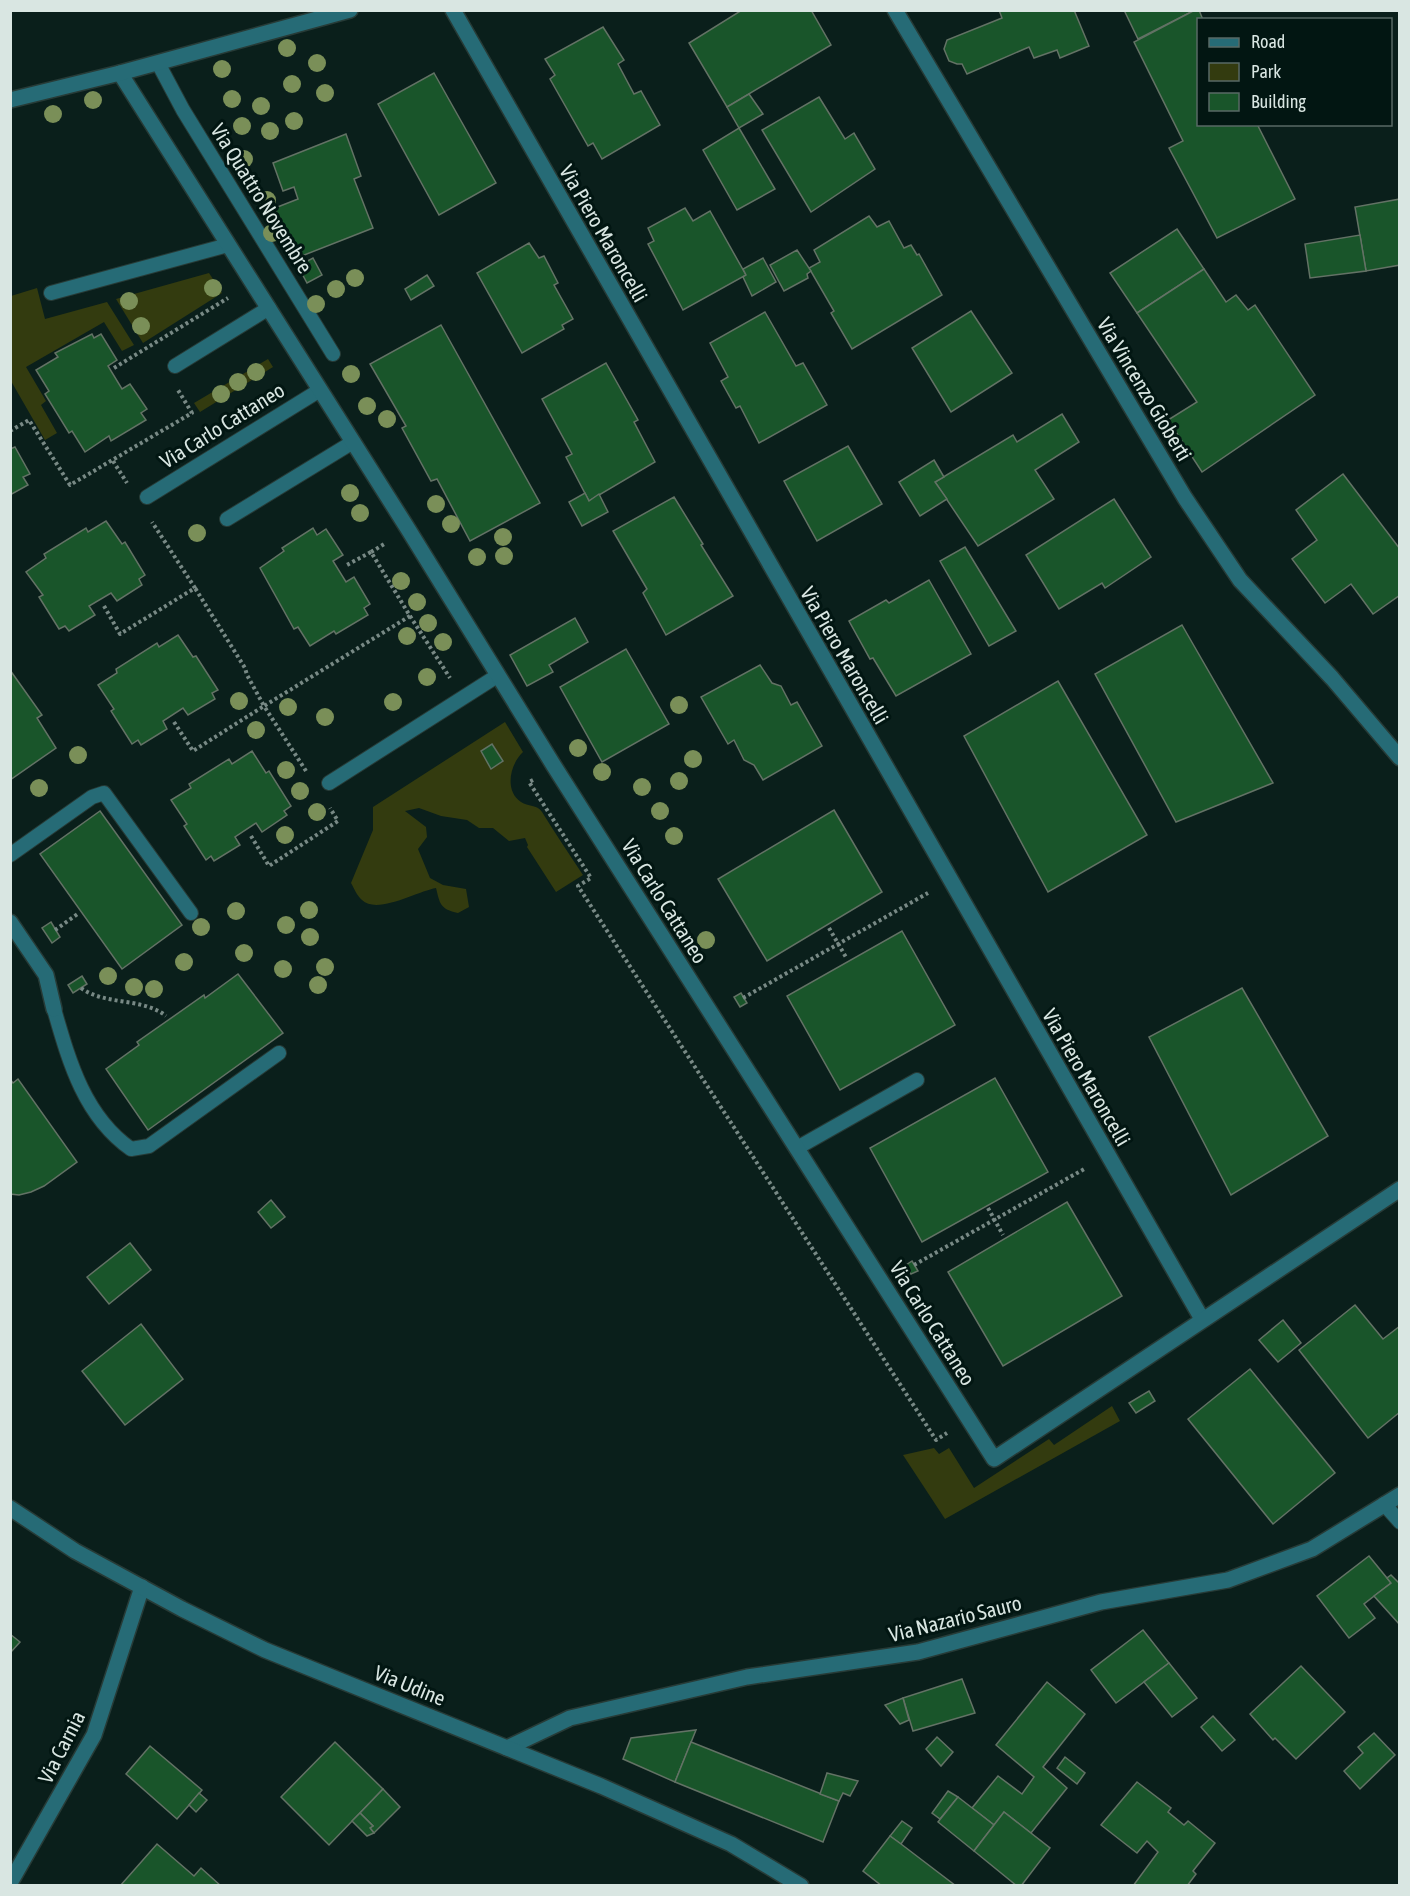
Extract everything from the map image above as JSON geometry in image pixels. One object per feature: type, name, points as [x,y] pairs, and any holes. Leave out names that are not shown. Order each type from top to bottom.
[{"type":"street","points":[[10,100],[158,63],[350,10]]},
{"type":"street","name":"Via Piero Maroncelli","points":[[453,10],[1202,1319]]},
{"type":"street","name":"Via Vincenzo Gioberti","points":[[895,10],[1185,498],[1240,580],[1332,678],[1400,758]]},
{"type":"street","name":"Via Carlo Cattaneo","points":[[120,73],[554,766],[994,1459],[1202,1319]]},
{"type":"street","points":[[10,922],[46,975],[54,1009]]},
{"type":"street","points":[[1202,1319],[1400,1189]]},
{"type":"street","name":"Via Nazario Sauro","points":[[507,1748],[570,1718],[747,1677],[918,1652],[1101,1602],[1228,1580],[1312,1549],[1400,1495]]},
{"type":"street","name":"Via Udine","points":[[10,1508],[75,1551],[266,1650],[601,1786],[732,1844],[801,1886]]},
{"type":"street","name":"Via Carnia","points":[[10,1883],[94,1735],[142,1587]]},
{"type":"lane","name":"Via Quattro Novembre","points":[[158,63],[183,110],[333,354]]},
{"type":"lane","points":[[51,293],[228,244]]},
{"type":"lane","points":[[176,366],[269,308]]},
{"type":"lane","name":"Via Carlo Cattaneo","points":[[147,496],[320,390]]},
{"type":"lane","points":[[227,519],[353,442]]},
{"type":"lane","points":[[329,783],[498,676]]},
{"type":"lane","points":[[10,855],[92,796],[104,793],[191,913]]},
{"type":"lane","points":[[54,1009],[77,1084],[103,1125],[130,1149],[149,1146],[279,1053]]},
{"type":"lane","points":[[797,1148],[917,1080]]},
{"type":"lane","points":[[1384,1504],[1400,1522]]},
{"type":"path","points":[[114,368],[228,298]]},
{"type":"path","points":[[150,346],[155,355]]},
{"type":"path","name":"Via Carlo Cattaneo","points":[[10,431],[29,420],[70,485],[192,413],[177,388]]},
{"type":"path","points":[[113,461],[132,490]]},
{"type":"path","points":[[151,520],[245,668],[264,706],[307,773]]},
{"type":"path","points":[[345,566],[371,552],[462,699]]},
{"type":"path","points":[[104,606],[120,634],[195,588]]},
{"type":"path","points":[[174,722],[193,752],[410,616]]},
{"type":"path","points":[[554,766],[529,782],[591,878],[578,886],[936,1440],[969,1419]]},
{"type":"path","points":[[251,836],[269,866],[338,821],[326,802]]},
{"type":"path","points":[[743,998],[950,880]]},
{"type":"path","points":[[55,930],[79,913]]},
{"type":"path","points":[[829,928],[847,959]]},
{"type":"path","points":[[81,988],[90,994],[147,1007],[166,1016]]},
{"type":"path","name":"Via Carlo Cattaneo","points":[[914,1265],[1108,1155]]},
{"type":"path","points":[[988,1208],[1004,1234]]},
{"type":"green space","points":[[209,273],[222,293],[143,343],[116,299]]},
{"type":"green space","points":[[37,288],[45,319],[107,302],[134,345],[122,351],[104,322],[26,367],[46,401],[41,405],[57,433],[45,440],[11,381],[11,296]]},
{"type":"green space","points":[[268,359],[273,367],[200,412],[194,403]]},
{"type":"green space","points":[[505,722],[523,752],[512,770],[512,791],[521,802],[540,809],[583,875],[556,892],[527,847],[525,838],[509,841],[493,828],[479,828],[467,820],[441,816],[419,808],[405,811],[426,827],[427,837],[418,849],[430,878],[443,885],[466,889],[469,907],[458,913],[444,908],[436,888],[387,904],[369,904],[360,898],[351,883],[373,830],[373,807]],"holes":[[[492,744],[503,761],[491,768],[481,751]]]},
{"type":"green space","points":[[1112,1406],[1120,1421],[945,1519],[903,1455],[934,1448],[939,1454],[949,1448],[974,1488],[1049,1439],[1054,1445]]},
{"type":"building","points":[[742,10],[811,10],[831,45],[727,107],[689,43]]},
{"type":"building","points":[[999,10],[1074,10],[1089,46],[1060,58],[1057,50],[1034,58],[1029,47],[967,74],[962,64],[949,61],[944,49],[947,40],[1002,18]]},
{"type":"building","points":[[1124,10],[1195,10],[1138,39]]},
{"type":"building","points":[[1199,10],[1202,18],[1197,18],[1197,126],[1258,126],[1295,199],[1217,238],[1169,148],[1183,141],[1134,42]]},
{"type":"building","points":[[603,27],[624,60],[618,64],[634,94],[641,91],[660,125],[602,159],[593,143],[588,146],[550,79],[555,75],[545,59]]},
{"type":"building","points":[[434,73],[496,183],[439,215],[378,104]]},
{"type":"building","points":[[749,94],[763,114],[739,128],[727,107]]},
{"type":"building","points":[[819,97],[845,139],[854,133],[875,169],[811,212],[762,130]]},
{"type":"building","points":[[739,128],[775,189],[737,210],[703,150]]},
{"type":"building","points":[[346,134],[361,176],[354,179],[373,228],[294,259],[275,208],[298,199],[294,187],[283,191],[273,163]]},
{"type":"building","points":[[1400,199],[1400,265],[1366,271],[1355,207]]},
{"type":"building","points":[[685,208],[693,221],[710,211],[746,275],[683,310],[648,244],[654,241],[648,228]]},
{"type":"building","points":[[869,216],[877,227],[889,221],[904,248],[911,245],[917,255],[919,254],[942,295],[852,349],[831,313],[834,311],[809,268],[820,262],[814,250]]},
{"type":"building","points":[[1177,229],[1204,269],[1137,313],[1110,273]]},
{"type":"building","points":[[1360,235],[1366,271],[1310,278],[1305,244]]},
{"type":"building","points":[[529,243],[539,258],[544,256],[558,283],[554,285],[573,319],[562,325],[564,329],[522,353],[477,273]]},
{"type":"building","points":[[797,250],[811,271],[807,274],[808,278],[784,291],[770,265]]},
{"type":"building","points":[[313,258],[322,275],[307,283],[298,266]]},
{"type":"building","points":[[763,258],[776,282],[752,296],[743,277],[746,275],[743,269]]},
{"type":"building","points":[[1204,269],[1226,302],[1236,295],[1248,310],[1255,305],[1315,395],[1202,472],[1168,420],[1197,402],[1137,313]]},
{"type":"building","points":[[427,275],[434,286],[411,300],[405,289]]},
{"type":"building","points":[[971,311],[1012,373],[951,412],[912,348]]},
{"type":"building","points":[[765,312],[796,366],[803,363],[827,405],[759,443],[740,406],[736,408],[721,381],[728,377],[710,343]]},
{"type":"building","points":[[441,325],[540,503],[470,541],[437,479],[431,481],[402,428],[406,426],[370,364]]},
{"type":"building","points":[[92,334],[94,338],[101,334],[117,360],[108,366],[122,389],[130,384],[147,409],[141,413],[146,420],[111,441],[109,436],[85,452],[72,431],[69,433],[45,394],[49,391],[36,370],[58,357],[55,353]]},
{"type":"building","points":[[606,363],[638,420],[634,422],[655,462],[589,501],[566,457],[572,454],[542,399]]},
{"type":"building","points":[[1062,414],[1079,442],[1035,470],[1054,499],[978,546],[935,482],[1013,435],[1017,442]]},
{"type":"building","points":[[848,446],[882,504],[817,541],[784,481]]},
{"type":"building","points":[[15,447],[30,474],[23,477],[28,485],[10,495],[10,449]]},
{"type":"building","points":[[934,460],[944,477],[935,482],[947,499],[920,516],[899,482]]},
{"type":"building","points":[[1343,474],[1400,549],[1400,595],[1373,614],[1351,584],[1325,603],[1292,559],[1317,540],[1296,510]]},
{"type":"building","points":[[585,493],[589,501],[599,494],[608,512],[582,526],[569,502]]},
{"type":"building","points":[[674,497],[733,596],[666,635],[643,593],[647,589],[613,531]]},
{"type":"building","points":[[1114,499],[1151,557],[1105,588],[1102,583],[1059,609],[1026,555]]},
{"type":"building","points":[[106,521],[122,544],[125,542],[145,575],[139,579],[142,585],[117,601],[111,593],[89,606],[95,615],[69,631],[65,626],[59,629],[39,597],[43,595],[26,572],[46,558],[44,554],[86,528],[88,532]]},
{"type":"building","points":[[313,528],[317,535],[326,529],[343,555],[333,561],[346,582],[354,577],[370,604],[364,608],[368,615],[336,634],[334,631],[310,646],[298,627],[294,629],[260,568],[284,551],[282,548]]},
{"type":"building","points":[[965,547],[1016,631],[989,646],[940,561]]},
{"type":"building","points":[[929,580],[971,654],[896,696],[873,658],[870,659],[849,621],[886,600],[889,603]]},
{"type":"building","points":[[575,618],[588,642],[549,665],[553,672],[527,686],[510,655]]},
{"type":"building","points":[[1182,625],[1273,783],[1176,822],[1095,674]]},
{"type":"building","points":[[178,635],[193,657],[196,656],[218,690],[212,693],[215,699],[188,715],[183,708],[163,721],[167,729],[141,745],[138,740],[132,744],[111,711],[114,709],[98,685],[117,673],[116,669],[157,643],[159,647]]},
{"type":"building","points":[[626,649],[669,724],[602,762],[560,687]]},
{"type":"building","points":[[760,665],[772,683],[781,686],[791,705],[797,702],[822,746],[763,780],[754,765],[744,760],[734,740],[728,744],[701,697]]},
{"type":"building","points":[[10,670],[42,715],[37,718],[56,748],[10,780]]},
{"type":"building","points":[[1058,681],[1147,835],[1048,892],[964,736]]},
{"type":"building","points":[[492,744],[503,761],[491,769],[481,751]]},
{"type":"building","points":[[252,751],[266,773],[269,771],[291,806],[284,811],[287,815],[262,832],[256,823],[235,837],[240,845],[214,861],[211,856],[206,860],[184,826],[187,824],[171,800],[191,788],[189,784],[229,759],[232,764]]},
{"type":"building","points":[[834,810],[882,892],[767,961],[718,879]]},
{"type":"building","points":[[100,811],[182,925],[122,969],[40,854]]},
{"type":"building","points":[[51,922],[60,937],[52,943],[42,928]]},
{"type":"building","points":[[902,931],[955,1025],[840,1090],[787,996]]},
{"type":"building","points":[[238,974],[283,1033],[148,1130],[106,1069],[139,1045],[137,1042]]},
{"type":"building","points":[[82,976],[87,984],[73,993],[68,985]]},
{"type":"building","points":[[1242,988],[1328,1136],[1231,1195],[1149,1037]]},
{"type":"building","points":[[741,993],[747,1003],[740,1007],[734,997]]},
{"type":"building","points":[[995,1078],[1048,1172],[922,1242],[870,1148]]},
{"type":"building","points":[[10,1079],[13,1083],[18,1079],[77,1162],[44,1186],[19,1195],[10,1194]]},
{"type":"building","points":[[271,1200],[285,1217],[271,1228],[258,1212]]},
{"type":"building","points":[[1067,1202],[1122,1296],[1003,1366],[948,1272]]},
{"type":"building","points":[[130,1243],[151,1270],[109,1304],[87,1277]]},
{"type":"building","points":[[912,1261],[918,1271],[911,1274],[906,1265]]},
{"type":"building","points":[[1355,1305],[1383,1339],[1400,1326],[1400,1412],[1368,1438],[1299,1350]]},
{"type":"building","points":[[1283,1320],[1301,1343],[1278,1362],[1259,1340]]},
{"type":"building","points":[[141,1324],[183,1379],[125,1425],[82,1371]]},
{"type":"building","points":[[1250,1369],[1335,1473],[1273,1524],[1188,1419]]},
{"type":"building","points":[[1149,1391],[1155,1401],[1136,1413],[1129,1403]]},
{"type":"building","points":[[1369,1556],[1391,1583],[1364,1604],[1375,1618],[1349,1638],[1317,1596]]},
{"type":"building","points":[[1391,1575],[1400,1584],[1400,1625],[1374,1596],[1391,1583],[1387,1578]]},
{"type":"building","points":[[1143,1630],[1169,1663],[1116,1703],[1091,1670]]},
{"type":"building","points":[[10,1634],[20,1642],[10,1653]]},
{"type":"building","points":[[1169,1663],[1197,1698],[1172,1717],[1144,1682]]},
{"type":"building","points":[[1301,1666],[1345,1712],[1296,1759],[1275,1738],[1273,1740],[1250,1714]]},
{"type":"building","points":[[962,1679],[975,1713],[913,1731],[903,1698]]},
{"type":"building","points":[[1047,1682],[1085,1714],[1043,1767],[1067,1788],[1031,1833],[1004,1812],[994,1825],[972,1808],[998,1776],[1022,1794],[1034,1777],[996,1745]]},
{"type":"building","points":[[903,1698],[909,1720],[900,1724],[885,1705]]},
{"type":"building","points":[[1213,1716],[1235,1740],[1222,1751],[1201,1727]]},
{"type":"building","points":[[696,1730],[675,1782],[623,1759],[631,1738]]},
{"type":"building","points":[[1374,1733],[1395,1755],[1360,1789],[1344,1771],[1363,1753],[1358,1747]]},
{"type":"building","points":[[937,1737],[953,1752],[941,1766],[926,1749]]},
{"type":"building","points":[[335,1742],[383,1789],[329,1845],[281,1797]]},
{"type":"building","points":[[691,1742],[839,1801],[823,1842],[675,1782]]},
{"type":"building","points":[[150,1746],[202,1790],[177,1819],[126,1774]]},
{"type":"building","points":[[1065,1757],[1085,1773],[1077,1784],[1057,1768]]},
{"type":"building","points":[[827,1773],[858,1781],[850,1796],[843,1793],[839,1801],[820,1794]]},
{"type":"building","points":[[1137,1782],[1171,1808],[1168,1812],[1184,1825],[1188,1821],[1215,1843],[1193,1871],[1196,1874],[1187,1886],[1133,1886],[1158,1852],[1147,1841],[1137,1853],[1101,1825]]},
{"type":"building","points":[[383,1789],[400,1807],[374,1833],[370,1828],[373,1826],[360,1813]]},
{"type":"building","points":[[948,1791],[958,1797],[940,1819],[932,1813]]},
{"type":"building","points":[[199,1793],[207,1800],[196,1812],[189,1805]]},
{"type":"building","points":[[958,1797],[994,1825],[974,1851],[938,1822]]},
{"type":"building","points":[[1004,1812],[1050,1848],[1021,1886],[1017,1886],[974,1851]]},
{"type":"building","points":[[360,1813],[373,1826],[370,1828],[374,1833],[367,1836],[352,1821]]},
{"type":"building","points":[[902,1821],[912,1828],[901,1844],[890,1836]]},
{"type":"building","points":[[890,1836],[956,1886],[882,1886],[863,1871]]},
{"type":"building","points":[[157,1844],[194,1876],[201,1868],[221,1886],[120,1886]]}]
